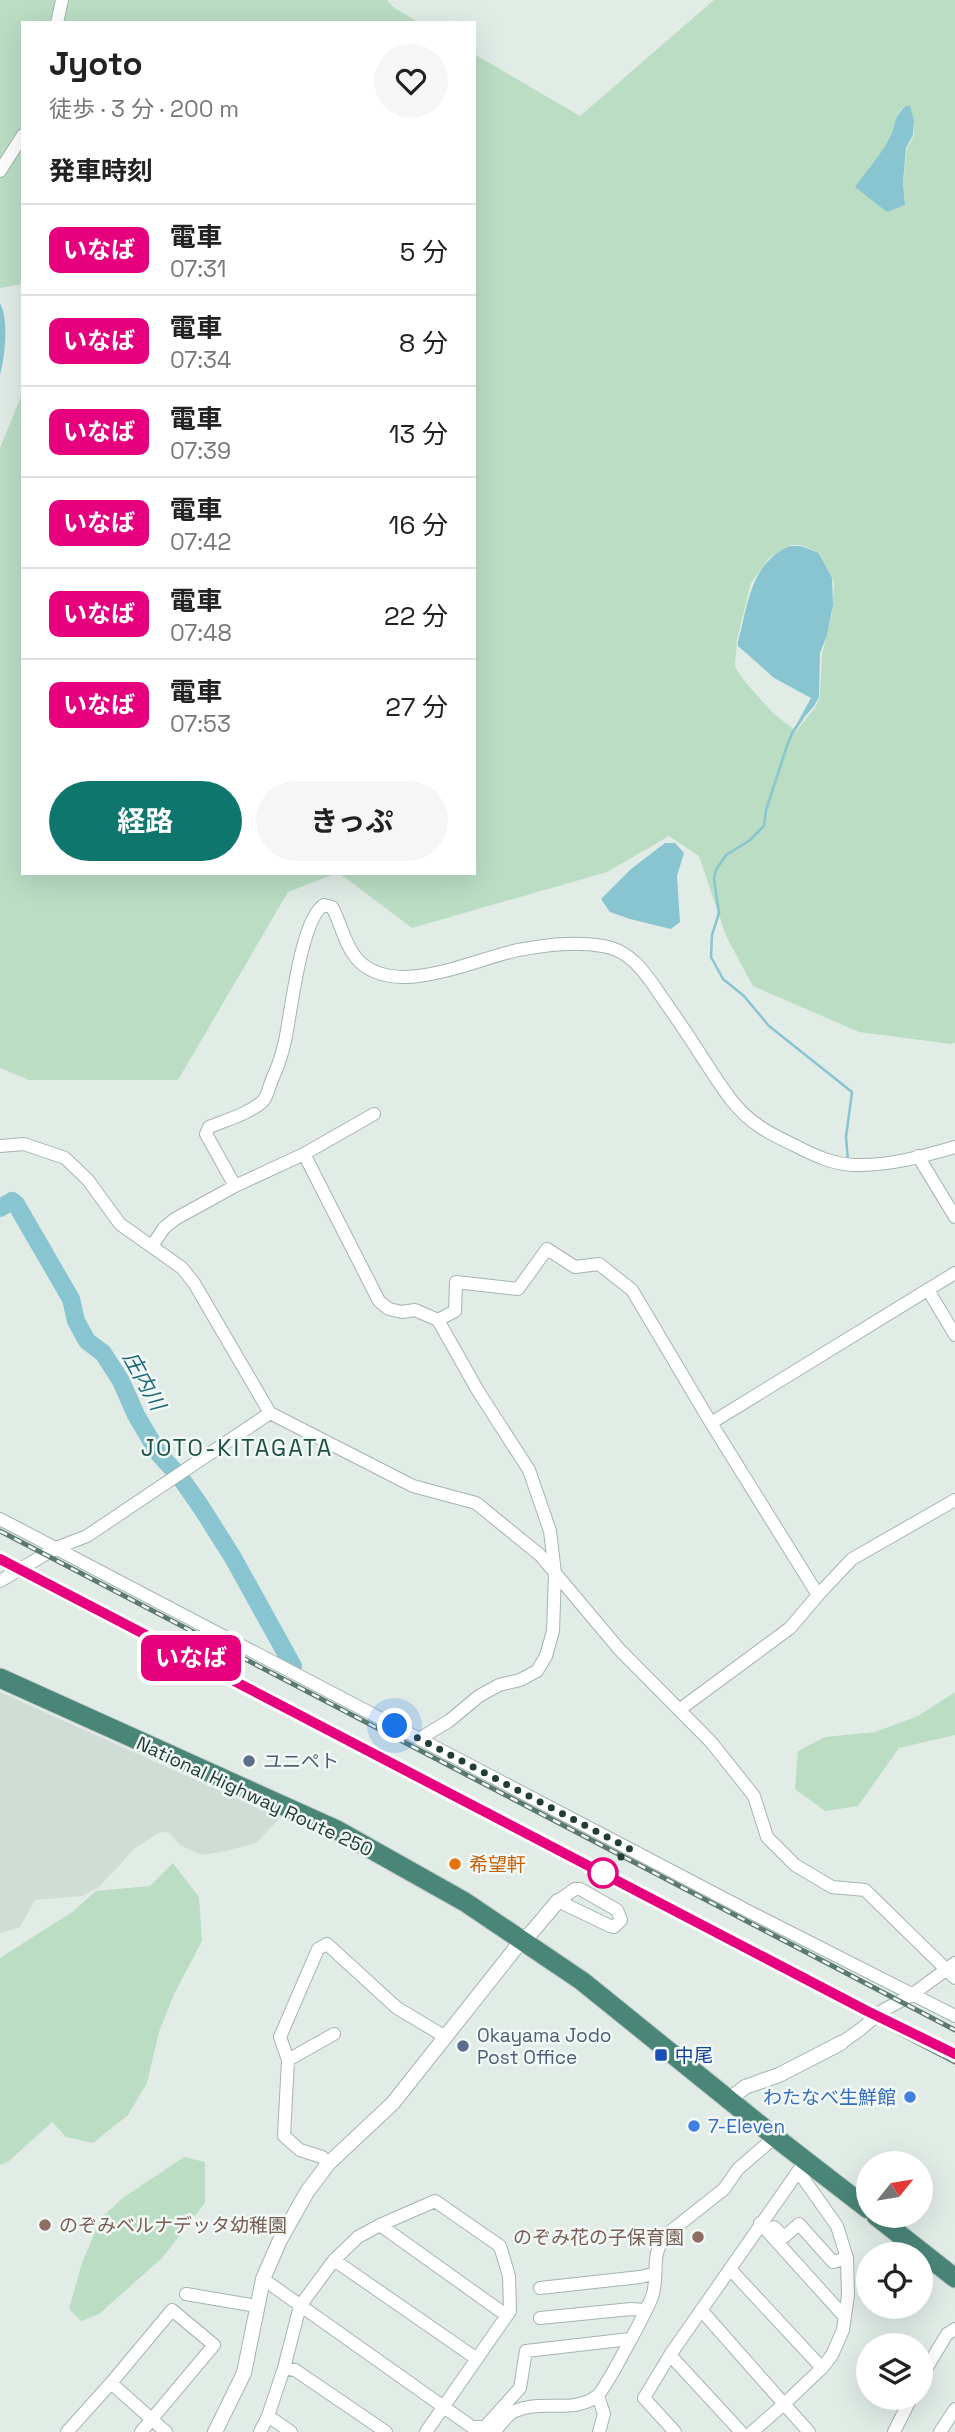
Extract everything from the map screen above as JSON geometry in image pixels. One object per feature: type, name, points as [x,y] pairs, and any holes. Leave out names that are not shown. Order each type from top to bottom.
[{"type":"highway","name":"National Highway Route 250","points":[[0,1678],[337,1830],[465,1902],[583,1981],[775,2137],[802,2166],[856,2201]]},
{"type":"highway","points":[[891,2228],[955,2278]]},
{"type":"street","points":[[57,21],[62,0]]},
{"type":"street","points":[[0,171],[21,138]]},
{"type":"street","points":[[235,1186],[206,1134],[209,1127],[264,1100],[278,1067],[285,1041],[307,932],[314,913],[324,905],[332,907],[345,939],[357,959],[372,970],[404,978],[431,975],[519,950],[577,943],[606,946],[622,951],[643,970],[725,1090],[740,1110],[758,1126],[813,1155],[841,1164],[885,1163],[955,1147]]},
{"type":"street","points":[[152,1246],[164,1228],[175,1219],[235,1186],[304,1154],[374,1114]]},
{"type":"street","points":[[0,1146],[24,1144],[65,1158],[88,1180],[120,1224],[182,1268],[194,1283],[270,1413],[413,1486],[476,1503],[540,1555],[620,1648],[711,1742],[754,1796],[767,1837],[796,1866],[832,1887],[865,1890],[952,1971],[882,2011],[841,2043],[779,2075],[745,2087],[730,2099]]},
{"type":"street","points":[[304,1154],[379,1301],[389,1309],[402,1312],[415,1310],[438,1320],[478,1391],[529,1470],[550,1531],[555,1573],[553,1631],[546,1656],[537,1671],[520,1680],[499,1685],[479,1696],[449,1721],[419,1739]]},
{"type":"street","points":[[918,1156],[955,1217]]},
{"type":"street","points":[[438,1320],[455,1311],[456,1282],[517,1289],[547,1249],[575,1267],[599,1264],[632,1290],[818,1595]]},
{"type":"street","points":[[711,1423],[955,1273]]},
{"type":"street","points":[[928,1290],[955,1335]]},
{"type":"street","points":[[0,1581],[56,1548],[87,1536],[270,1413]]},
{"type":"street","points":[[679,1710],[790,1628],[852,1559],[955,1500]]},
{"type":"street","points":[[0,1520],[955,2016]]},
{"type":"street","points":[[215,2432],[244,2373],[263,2279],[307,2192],[328,2164],[393,2103],[522,1940],[558,1901]]},
{"type":"street","points":[[328,2164],[322,2157],[300,2150],[284,2137],[288,2060],[281,2044],[282,2030],[318,1949],[327,1944],[397,2008],[444,2036]]},
{"type":"street","points":[[288,2060],[334,2034]]},
{"type":"street","points":[[494,2432],[512,2413],[548,2405],[572,2407],[598,2396],[652,2296],[656,2252],[666,2235],[724,2189],[738,2169],[775,2137]]},
{"type":"street","points":[[675,2432],[644,2398],[670,2355],[802,2166],[838,2226],[847,2258],[848,2295],[843,2330],[839,2342],[822,2368],[752,2432]]},
{"type":"street","points":[[260,2432],[284,2368],[300,2306],[334,2260],[358,2237],[435,2201],[500,2246],[509,2276],[510,2311],[426,2432]]},
{"type":"street","points":[[762,2220],[784,2237],[799,2224],[833,2262],[847,2258]]},
{"type":"street","points":[[762,2220],[844,2315]]},
{"type":"street","points":[[380,2225],[506,2315]]},
{"type":"street","points":[[334,2260],[477,2359]]},
{"type":"street","points":[[730,2269],[822,2368]]},
{"type":"street","points":[[540,2288],[653,2274]]},
{"type":"street","points":[[263,2279],[472,2427],[485,2427],[520,2389],[526,2351],[630,2339]]},
{"type":"street","points":[[186,2294],[257,2305]]},
{"type":"street","points":[[66,2432],[172,2310],[215,2345],[141,2432]]},
{"type":"street","points":[[540,2318],[645,2310]]},
{"type":"street","points":[[702,2311],[809,2432]]},
{"type":"street","points":[[933,2357],[947,2334],[955,2329]]},
{"type":"street","points":[[670,2355],[741,2432]]},
{"type":"street","points":[[284,2368],[295,2370],[386,2432]]},
{"type":"street","points":[[111,2383],[166,2432]]},
{"type":"street","points":[[598,2396],[604,2414],[599,2432]]},
{"type":"street","points":[[944,2430],[955,2409]]},
{"type":"street","points":[[894,2432],[905,2410]]},
{"type":"street","points":[[268,2416],[291,2432]]},
{"type":"shaded area","points":[[0,1692],[280,1818],[256,1843],[202,1855],[181,1846],[168,1832],[158,1833],[134,1849],[98,1888],[82,1896],[35,1900],[20,1927],[0,1933]]},
{"type":"green space","points":[[0,0],[387,0],[393,7],[417,21],[21,21],[21,284],[0,288]]},
{"type":"green space","points":[[714,0],[955,0],[955,1043],[859,1032],[753,986],[726,936],[699,856],[669,836],[607,872],[412,928],[342,875],[476,875],[476,55],[580,116]],"holes":[[[910,106],[914,135],[907,148],[903,182],[905,205],[887,211],[871,169],[891,136],[903,107]],[[791,545],[801,545],[820,553],[834,583],[832,614],[822,654],[820,696],[815,708],[796,731],[773,713],[735,667],[737,639],[751,583],[770,557]]]},
{"type":"green space","points":[[21,397],[21,875],[332,875],[288,892],[178,1080],[29,1080],[0,1068],[0,448]]},
{"type":"green space","points":[[955,1692],[955,1735],[899,1748],[858,1806],[825,1811],[795,1789],[798,1751],[825,1737],[875,1732],[918,1716]]},
{"type":"green space","points":[[173,1863],[199,1897],[202,1941],[174,1994],[159,2032],[147,2083],[128,2115],[93,2143],[66,2137],[52,2122],[9,2161],[0,2165],[0,1958],[72,1912],[96,1891],[150,1886]]},
{"type":"green space","points":[[184,2157],[205,2162],[205,2203],[162,2258],[99,2314],[81,2321],[69,2309],[82,2263],[101,2218],[124,2197]]},
{"type":"water","points":[[910,105],[914,121],[913,135],[906,148],[903,182],[905,205],[887,212],[855,187],[886,144],[899,114],[904,107]]},
{"type":"water","points":[[0,303],[4,318],[5,349],[0,375]]},
{"type":"water","points":[[790,546],[801,546],[819,553],[832,578],[833,605],[820,653],[819,697],[794,729],[811,698],[774,678],[738,646],[748,600],[759,574],[777,553]]},
{"type":"water","points":[[665,843],[675,843],[684,853],[677,876],[680,922],[671,929],[610,912],[601,899],[631,869]]},
{"type":"waterway","points":[[802,719],[787,746],[766,810],[764,826],[749,841],[726,855],[716,870],[714,879],[719,913],[712,935],[711,957],[723,979],[744,996],[769,1026],[852,1092],[846,1137],[848,1161]]},
{"type":"waterway","name":"庄内川","points":[[0,1208],[12,1201],[16,1204],[71,1299],[76,1321],[87,1341],[103,1353],[121,1381],[136,1415],[159,1454],[180,1477],[201,1507],[232,1556],[293,1666]]},
{"type":"railway","points":[[0,1531],[955,2030]]},
{"type":"railway","points":[[0,1565],[955,2062]]},
{"type":"train","name":"いなば","points":[[0,1559],[867,2011],[955,2054]]},
{"type":"place","name":"ユニペト","points":[[249,1761]]},
{"type":"place","name":"希望軒","points":[[455,1864]]},
{"type":"place","name":"Okayama Jodo Post Office","points":[[463,2046]]},
{"type":"place","name":"中尾","points":[[661,2055]]},
{"type":"place","name":"わたなべ生鮮館","points":[[910,2097]]},
{"type":"place","name":"7-Eleven","points":[[694,2126]]},
{"type":"place","name":"のぞみベルナデッタ幼稚園","points":[[45,2225]]},
{"type":"place","name":"のぞみ花の子保育園","points":[[698,2237]]},
{"type":"district","name":"JOTO-KITAGATA","points":[[237,1448]]},
{"type":"route","points":[[395,1726],[630,1849],[603,1873]]}]
